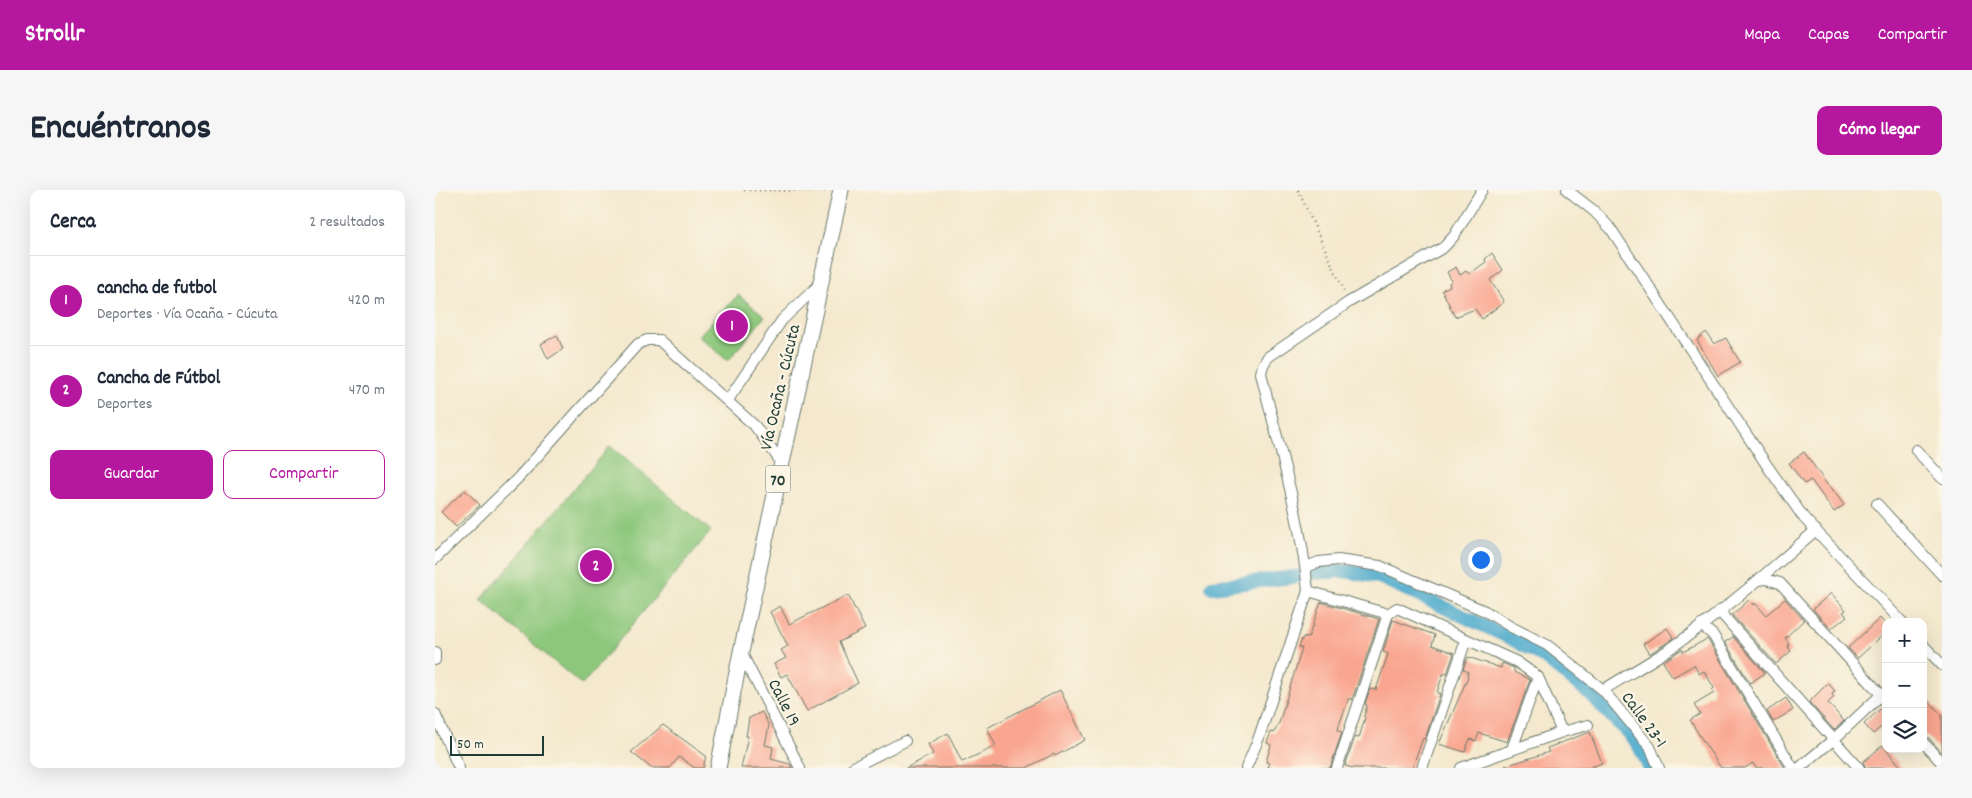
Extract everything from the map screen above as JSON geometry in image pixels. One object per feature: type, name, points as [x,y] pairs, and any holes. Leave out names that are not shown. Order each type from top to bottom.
[{"type":"main road","name":"Vía Ocaña - Cúcuta","points":[[718,768],[781,462],[841,191]]},
{"type":"street","points":[[1246,768],[1259,740],[1308,591],[1306,566],[1282,455],[1261,373],[1263,365],[1269,357],[1349,302],[1443,247],[1454,236],[1482,190]]},
{"type":"street","points":[[1567,190],[1594,211],[1611,229],[1768,467],[1804,518],[1897,618]]},
{"type":"street","points":[[728,400],[782,320],[820,284]]},
{"type":"street","points":[[435,559],[518,478],[638,344],[647,340],[659,340],[728,400],[755,426],[781,462]]},
{"type":"street","points":[[1916,450],[1942,478]]},
{"type":"street","points":[[1877,504],[1942,575]]},
{"type":"street","points":[[1603,690],[1647,664],[1701,625],[1759,580],[1816,530]]},
{"type":"street","name":"Calle 23-1","points":[[1306,566],[1319,562],[1338,560],[1380,566],[1485,611],[1511,627],[1547,645],[1603,690],[1650,748],[1659,768]]},
{"type":"street","points":[[1759,580],[1766,579],[1780,584],[1882,697]]},
{"type":"street","points":[[1308,591],[1388,614]]},
{"type":"street","points":[[1337,768],[1388,614],[1397,608],[1517,662],[1538,677],[1562,732]]},
{"type":"street","points":[[1719,611],[1859,768]]},
{"type":"street","points":[[1701,625],[1713,636],[1793,768]]},
{"type":"street","points":[[1421,768],[1466,640]]},
{"type":"street","points":[[1927,649],[1942,665]]},
{"type":"street","points":[[435,652],[435,660]]},
{"type":"street","name":"Calle 19","points":[[741,652],[800,768]]},
{"type":"street","points":[[1512,749],[1538,677]]},
{"type":"street","points":[[1799,768],[1882,699]]},
{"type":"street","points":[[435,714],[459,768]]},
{"type":"street","points":[[1461,768],[1562,732],[1588,725]]},
{"type":"street","points":[[851,768],[905,741]]},
{"type":"street","points":[[1927,746],[1942,763]]},
{"type":"path","points":[[745,190],[841,191]]},
{"type":"path","points":[[1298,190],[1349,302]]},
{"type":"green space","points":[[738,295],[765,316],[728,361],[698,336]]},
{"type":"green space","points":[[610,446],[711,531],[582,685],[481,600]]},
{"type":"building","points":[[1492,253],[1503,270],[1490,280],[1504,302],[1482,319],[1475,309],[1455,317],[1442,290],[1450,286],[1449,283],[1452,281],[1447,272],[1456,267],[1460,275],[1466,271],[1469,274],[1486,262],[1485,259]]},
{"type":"building","points":[[1706,332],[1714,344],[1726,338],[1740,362],[1718,376],[1697,340]]},
{"type":"building","points":[[557,335],[563,349],[548,359],[541,344]]},
{"type":"building","points":[[1804,452],[1844,505],[1834,512],[1811,480],[1804,484],[1789,463]]},
{"type":"building","points":[[465,490],[480,505],[456,527],[441,512]]},
{"type":"building","points":[[1831,593],[1846,610],[1843,612],[1847,616],[1831,629],[1813,609]]},
{"type":"building","points":[[848,595],[865,629],[839,642],[858,683],[807,711],[787,674],[781,677],[774,664],[786,658],[781,650],[788,646],[770,612],[780,606],[789,624]]},
{"type":"building","points":[[1785,599],[1804,620],[1785,638],[1789,643],[1787,646],[1791,651],[1776,664],[1732,615],[1749,600],[1754,605],[1755,603],[1766,615]]},
{"type":"building","points":[[1321,602],[1379,619],[1352,700],[1349,698],[1339,725],[1338,731],[1342,732],[1330,768],[1268,768],[1269,763],[1266,762],[1271,745],[1267,743],[1271,732],[1274,733],[1279,723],[1302,648],[1299,647],[1303,637],[1308,638]]},
{"type":"building","points":[[1880,618],[1882,620],[1882,636],[1858,658],[1848,648]]},
{"type":"building","points":[[1393,620],[1435,635],[1432,645],[1454,653],[1447,674],[1443,674],[1437,693],[1440,694],[1425,739],[1423,738],[1412,768],[1353,768],[1345,766],[1355,737],[1359,738],[1365,718],[1367,705],[1365,704],[1370,689],[1376,690],[1388,654],[1383,652]]},
{"type":"building","points":[[1667,628],[1674,638],[1649,654],[1643,644]]},
{"type":"building","points":[[1733,637],[1765,673],[1750,683],[1725,642]]},
{"type":"building","points":[[1707,639],[1785,768],[1756,768],[1753,763],[1745,768],[1721,768],[1690,720],[1700,714],[1694,705],[1714,693],[1712,690],[1714,688],[1704,671],[1699,674],[1694,665],[1673,677],[1663,662],[1682,649],[1683,652]]},
{"type":"building","points":[[1468,657],[1501,668],[1502,663],[1514,668],[1514,672],[1530,680],[1507,742],[1479,733],[1476,741],[1470,739],[1465,752],[1439,744],[1468,677],[1468,672],[1463,669]]},
{"type":"building","points":[[1828,683],[1835,691],[1832,694],[1834,697],[1828,703],[1844,721],[1834,730],[1809,702]]},
{"type":"building","points":[[1060,690],[1085,740],[1055,756],[1054,754],[1026,768],[906,768],[933,754],[928,744],[948,733],[962,762],[996,746],[987,728]]},
{"type":"building","points":[[1786,698],[1793,710],[1773,722],[1767,711]]},
{"type":"building","points":[[1927,699],[1942,715],[1942,753],[1928,737]]},
{"type":"building","points":[[1882,707],[1882,726],[1873,734],[1864,724]]},
{"type":"building","points":[[762,712],[769,726],[765,745],[773,747],[771,759],[790,764],[792,768],[741,768],[748,736],[746,736],[749,718]]},
{"type":"building","points":[[663,725],[706,756],[703,768],[695,768],[679,757],[670,768],[651,768],[631,752]]},
{"type":"building","points":[[1590,732],[1602,763],[1588,768],[1506,768],[1505,766],[1549,752],[1547,748]]},
{"type":"building","points":[[1882,746],[1882,753],[1890,753],[1902,768],[1866,768],[1863,762]]},
{"type":"waterway","points":[[1311,573],[1345,571],[1379,577],[1510,638],[1545,658],[1590,694],[1627,732],[1638,744],[1650,768]]},
{"type":"waterway","points":[[1212,587],[1300,576]]},
{"type":"place","name":"cancha de futbol","points":[[732,326]]},
{"type":"place","name":"Cancha de Fútbol","points":[[596,566]]}]
